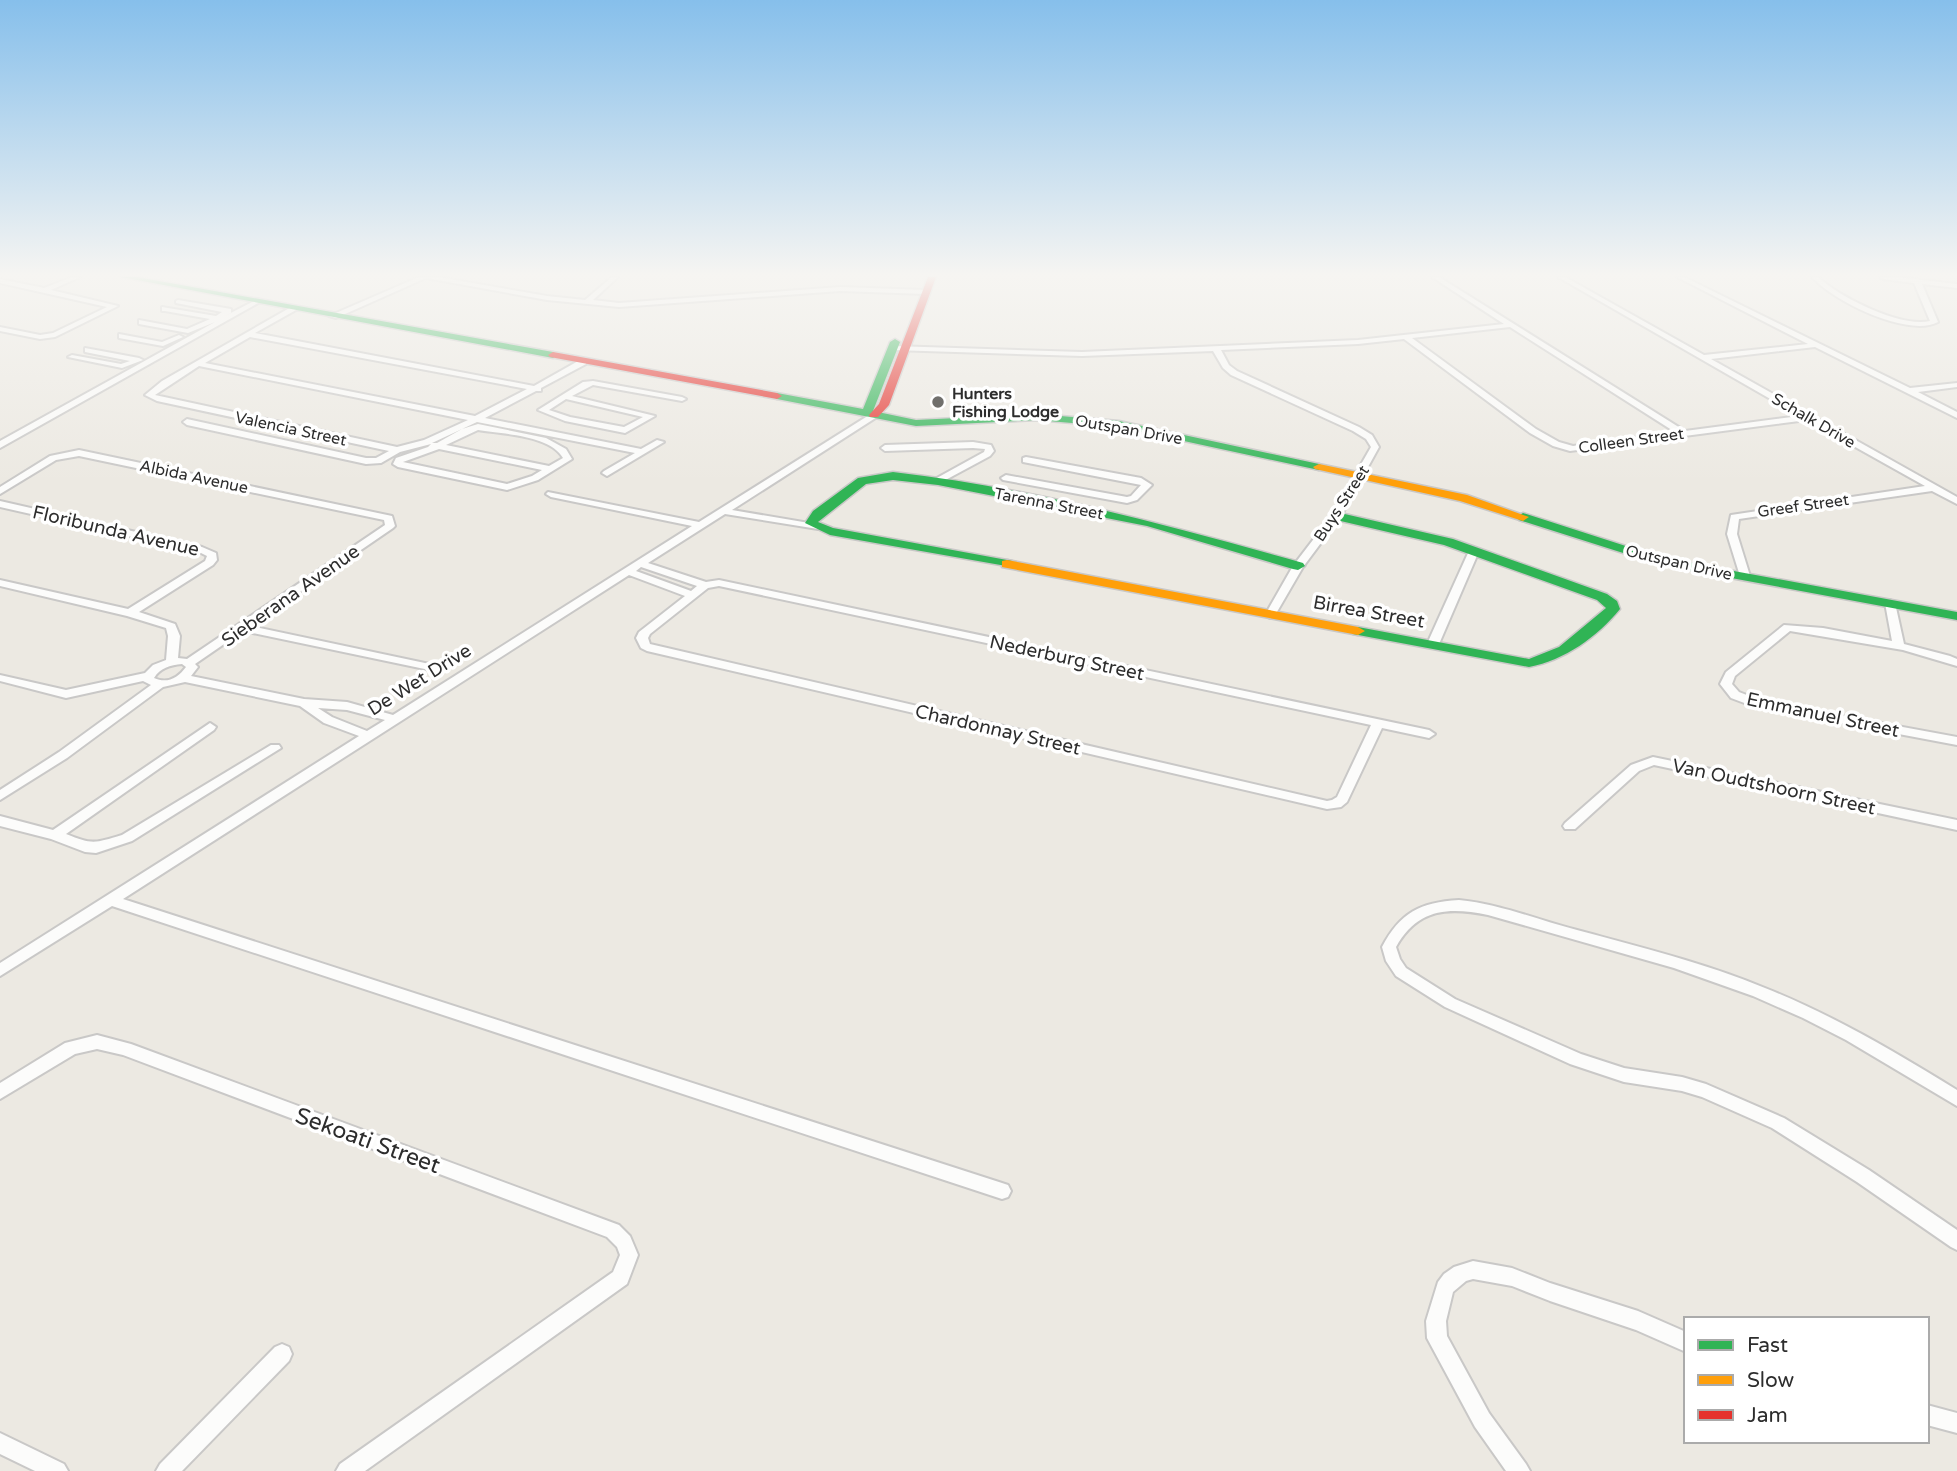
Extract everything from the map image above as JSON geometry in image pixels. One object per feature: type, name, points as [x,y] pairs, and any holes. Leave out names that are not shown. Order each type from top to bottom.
[{"type":"street","points":[[0,445],[142,366],[171,346]]},
{"type":"street","name":"Valencia Street","points":[[228,346],[156,388],[149,395],[397,450],[427,442],[522,401],[583,362]]},
{"type":"street","points":[[309,346],[538,389]]},
{"type":"street","name":"Outspan Drive","points":[[494,346],[867,417],[916,422],[1037,417],[1104,421],[1474,501],[1661,561],[1957,616]]},
{"type":"street","points":[[867,417],[899,348],[1074,354],[1284,346]]},
{"type":"street","name":"Colleen Street","points":[[1417,346],[1533,431],[1556,444],[1579,449],[1808,417]]},
{"type":"street","points":[[1544,346],[1682,433]]},
{"type":"street","name":"Schalk Drive","points":[[1685,346],[1957,501]]},
{"type":"street","points":[[1705,357],[1810,346]]},
{"type":"street","points":[[1817,346],[1957,415]]},
{"type":"street","points":[[72,357],[121,366],[139,360],[88,349]]},
{"type":"street","name":"Buys Street","points":[[1216,349],[1226,366],[1245,380],[1356,429],[1369,437],[1374,447],[1361,476],[1336,516],[1298,566],[1270,615]]},
{"type":"street","points":[[198,363],[642,452]]},
{"type":"street","points":[[131,364],[142,366]]},
{"type":"street","points":[[566,397],[651,416],[625,430],[542,411],[586,384],[596,383],[682,399]]},
{"type":"street","points":[[1909,391],[1957,385]]},
{"type":"street","points":[[537,404],[547,407]]},
{"type":"street","name":"De Wet Drive","points":[[0,970],[867,417]]},
{"type":"street","points":[[187,422],[366,461],[378,461],[397,450]]},
{"type":"street","points":[[478,427],[543,440],[562,448],[568,458],[535,478],[507,487],[398,464],[398,460],[406,456],[438,446],[461,432],[478,427]]},
{"type":"street","points":[[427,442],[550,469]]},
{"type":"street","points":[[607,473],[660,442]]},
{"type":"street","points":[[885,448],[973,445],[988,447],[990,451],[987,454],[938,481]]},
{"type":"street","name":"Albida Avenue","points":[[0,491],[53,458],[79,453],[375,513],[389,518],[390,526]]},
{"type":"street","points":[[1006,478],[1132,500],[1147,485],[1141,481],[1026,460]]},
{"type":"street","points":[[1026,481],[1042,463]]},
{"type":"street","points":[[1080,491],[1092,472]]},
{"type":"street","name":"Tarenna Street","points":[[813,525],[817,514],[862,481],[893,476],[938,481],[1160,525],[1298,566]]},
{"type":"street","points":[[1051,505],[1061,488]]},
{"type":"street","name":"Greef Street","points":[[1745,576],[1732,534],[1734,517],[1934,488]]},
{"type":"street","points":[[551,494],[701,525]]},
{"type":"street","name":"Floribunda Avenue","points":[[0,504],[202,550],[212,555],[209,564],[130,613]]},
{"type":"street","points":[[723,511],[813,525]]},
{"type":"street","name":"Birrea Street","points":[[813,525],[1517,661],[1539,662],[1558,656],[1613,609],[1612,604],[1602,597],[1474,551],[1435,538],[1336,516]]},
{"type":"street","name":"Sieberana Avenue","points":[[189,663],[390,526]]},
{"type":"street","points":[[1433,644],[1474,551]]},
{"type":"street","name":"Nederburg Street","points":[[640,564],[705,584],[719,583],[1429,734]]},
{"type":"street","points":[[628,571],[694,595],[705,584]]},
{"type":"street","points":[[0,583],[130,613],[164,624],[173,629],[172,662]]},
{"type":"street","name":"Chardonnay Street","points":[[694,595],[645,632],[642,638],[645,646],[1327,805],[1336,804],[1342,799],[1378,723]]},
{"type":"street","points":[[1889,603],[1899,647]]},
{"type":"street","name":"Emmanuel Street","points":[[1957,663],[1941,656],[1899,647],[1788,627],[1730,674],[1726,684],[1728,690],[1735,695],[1759,704],[1957,741]]},
{"type":"street","points":[[243,628],[439,669]]},
{"type":"street","points":[[160,684],[150,682],[149,676],[153,670],[172,662],[189,663],[192,670],[184,678]]},
{"type":"street","points":[[0,678],[66,694],[149,676]]},
{"type":"street","points":[[1,794],[74,747],[160,684],[184,678],[304,704],[347,706],[395,719]]},
{"type":"street","points":[[304,704],[328,720],[369,736]]},
{"type":"street","points":[[55,835],[211,727]]},
{"type":"street","points":[[0,821],[55,835],[85,847],[111,845],[127,838],[275,748]]},
{"type":"street","name":"Van Oudtshoorn Street","points":[[1570,825],[1635,768],[1653,761],[1957,825]]},
{"type":"street","points":[[110,900],[1002,1191]]},
{"type":"street","points":[[1957,1099],[1879,1051],[1786,1003],[1666,960],[1503,915],[1471,907],[1446,906],[1421,913],[1401,925],[1389,947],[1393,961],[1401,972],[1450,1003],[1576,1059],[1624,1074],[1706,1091],[1778,1123],[1863,1176],[1957,1241]]},
{"type":"street","name":"Sekoati Street","points":[[0,1092],[71,1048],[97,1042],[125,1049],[613,1231],[624,1242],[629,1255],[620,1278],[348,1471]]},
{"type":"street","points":[[1519,1471],[1482,1420],[1437,1338],[1436,1321],[1445,1288],[1451,1280],[1461,1273],[1473,1270],[1512,1277],[1638,1321],[1684,1341]]},
{"type":"street","points":[[167,1471],[282,1354]]},
{"type":"street","points":[[1929,1416],[1957,1423]]},
{"type":"street","points":[[0,1443],[57,1471]]},
{"type":"traffic: fast","points":[[502,346],[553,355]]},
{"type":"traffic: fast","points":[[867,413],[894,346]]},
{"type":"traffic: fast","points":[[777,396],[916,423],[1037,417],[1119,424],[1319,467]]},
{"type":"traffic: fast","points":[[1007,564],[830,531],[811,523],[817,514],[862,481],[893,476],[938,481],[1149,523],[1298,566]]},
{"type":"traffic: fast","points":[[1336,516],[1448,542],[1602,597],[1612,604],[1613,609],[1564,650],[1529,663],[1358,631]]},
{"type":"traffic: fast","points":[[1523,517],[1661,561],[1957,616]]},
{"type":"traffic: slow","points":[[1319,467],[1463,498],[1523,517]]},
{"type":"traffic: slow","points":[[1007,564],[1358,631]]},
{"type":"traffic: jam","points":[[874,415],[884,405],[906,346]]},
{"type":"traffic: jam","points":[[553,355],[777,396]]},
{"type":"place","name":"Hunters Fishing Lodge","points":[[938,402]]}]
